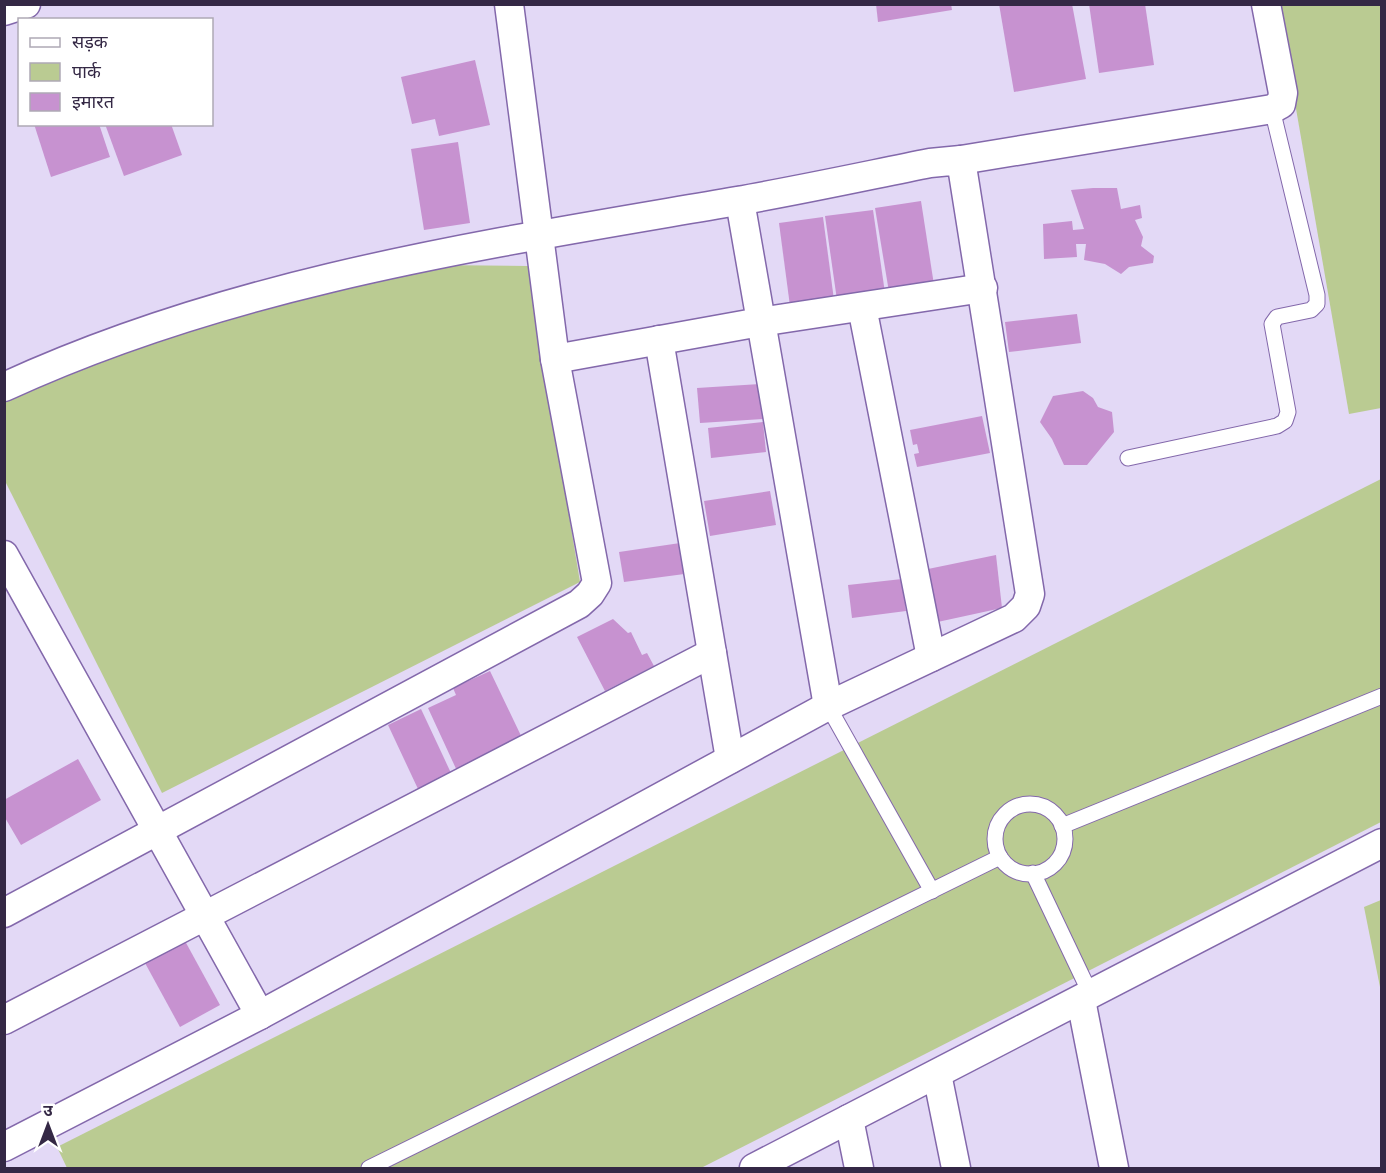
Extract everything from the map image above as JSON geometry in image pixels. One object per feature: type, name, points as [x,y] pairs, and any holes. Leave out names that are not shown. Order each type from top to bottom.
[{"type":"street","points":[[4,11],[26,4]]},
{"type":"street","points":[[4,913],[579,604],[590,594],[597,583],[597,570],[555,359],[509,4]]},
{"type":"street","points":[[4,387],[67,359],[194,313],[324,280],[538,234],[740,201],[930,163],[1272,110],[1281,104],[1283,93],[1266,4]]},
{"type":"street","points":[[4,1147],[260,1015],[828,706],[1014,618],[1026,606],[1030,594],[961,160]]},
{"type":"street","points":[[740,201],[828,706]]},
{"type":"street","points":[[555,359],[760,322],[983,288]]},
{"type":"street","points":[[861,307],[931,657]]},
{"type":"street","points":[[659,340],[730,759]]},
{"type":"street","points":[[4,555],[260,1015]]},
{"type":"street","points":[[4,1020],[712,653]]},
{"type":"street","points":[[754,1168],[1382,843]]},
{"type":"street","points":[[1086,998],[1114,1168]]},
{"type":"street","points":[[937,1074],[956,1168]]},
{"type":"street","points":[[849,1119],[859,1168]]},
{"type":"lane","points":[[1128,458],[1277,426],[1286,421],[1288,412],[1272,324],[1277,317],[1311,310],[1317,304],[1317,295],[1272,110]]},
{"type":"lane","points":[[1062,826],[1382,696]]},
{"type":"lane","points":[[828,706],[932,891]]},
{"type":"lane","points":[[1028,804],[1040,805],[1051,811],[1062,826],[1065,842],[1061,853],[1045,870],[1033,873],[1012,869],[1000,857],[995,842],[999,821],[1016,807],[1028,804]]},
{"type":"lane","points":[[369,1168],[1000,857]]},
{"type":"lane","points":[[1033,873],[1086,998]]},
{"type":"green space","points":[[1278,5],[1381,5],[1381,408],[1349,414]]},
{"type":"green space","points":[[435,265],[528,266],[580,582],[162,793],[5,481],[5,396],[57,363]]},
{"type":"green space","points":[[1381,479],[1381,822],[701,1168],[67,1168],[57,1147]]},
{"type":"green space","points":[[1381,900],[1381,992],[1364,907]]},
{"type":"building","points":[[876,4],[951,4],[952,10],[878,22]]},
{"type":"building","points":[[999,4],[1072,4],[1086,79],[1014,92]]},
{"type":"building","points":[[1089,4],[1145,4],[1154,65],[1099,73]]},
{"type":"building","points":[[475,60],[490,125],[439,136],[435,119],[412,124],[401,77]]},
{"type":"building","points":[[35,126],[100,126],[110,157],[51,177]]},
{"type":"building","points":[[106,126],[172,126],[182,155],[124,176]]},
{"type":"building","points":[[458,142],[470,223],[424,230],[411,149]]},
{"type":"building","points":[[1117,188],[1121,209],[1140,205],[1142,218],[1135,220],[1143,237],[1141,246],[1154,256],[1153,263],[1129,267],[1121,274],[1105,264],[1084,260],[1086,244],[1076,244],[1077,257],[1044,259],[1043,224],[1072,221],[1073,230],[1084,229],[1071,190]]},
{"type":"building","points":[[921,201],[934,285],[889,292],[875,208]]},
{"type":"building","points":[[873,210],[885,293],[837,300],[825,216]]},
{"type":"building","points":[[823,217],[834,300],[790,306],[779,223]]},
{"type":"building","points":[[1077,314],[1081,343],[1009,352],[1005,322]]},
{"type":"building","points":[[760,384],[763,419],[700,423],[697,388]]},
{"type":"building","points":[[1083,391],[1093,398],[1098,407],[1112,412],[1114,432],[1087,465],[1064,465],[1052,439],[1040,422],[1053,396]]},
{"type":"building","points":[[982,416],[990,453],[917,467],[914,454],[919,453],[917,444],[913,445],[910,430]]},
{"type":"building","points":[[763,422],[766,452],[711,458],[708,428]]},
{"type":"building","points":[[770,491],[776,525],[710,536],[704,501]]},
{"type":"building","points":[[687,542],[692,573],[624,582],[619,552]]},
{"type":"building","points":[[996,555],[1002,608],[933,623],[928,569]]},
{"type":"building","points":[[902,579],[906,611],[852,618],[848,585]]},
{"type":"building","points":[[613,619],[628,633],[631,632],[642,655],[647,653],[654,666],[605,691],[577,637]]},
{"type":"building","points":[[490,671],[524,742],[458,773],[428,708],[456,695],[453,688]]},
{"type":"building","points":[[421,709],[451,773],[418,789],[388,725]]},
{"type":"building","points":[[78,759],[101,800],[21,845],[4,816],[4,800]]},
{"type":"building","points":[[185,941],[220,1005],[180,1027],[145,963]]}]
